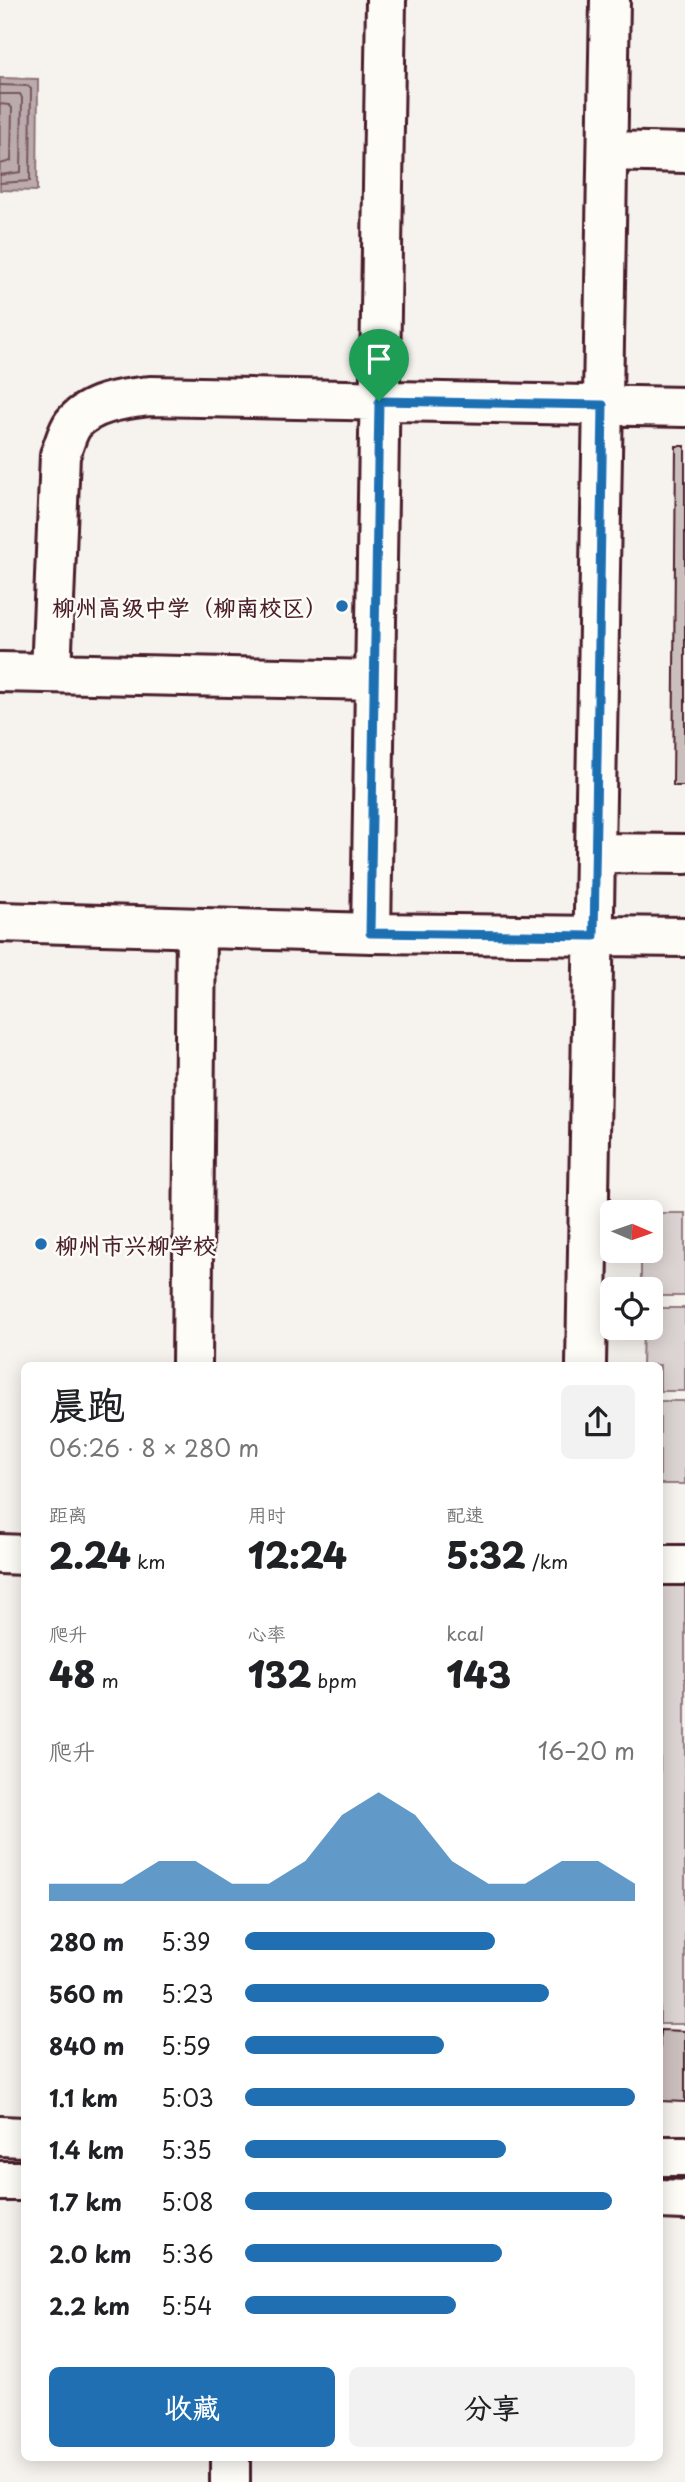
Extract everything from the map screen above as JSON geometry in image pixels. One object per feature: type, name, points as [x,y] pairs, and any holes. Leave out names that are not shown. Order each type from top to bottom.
[{"type":"main road","points":[[370,933],[386,0]]},
{"type":"main road","points":[[586,1362],[610,0]]},
{"type":"main road","points":[[608,151],[685,153]]},
{"type":"main road","points":[[51,673],[56,488],[60,455],[73,424],[92,410],[115,400],[150,396],[685,407]]},
{"type":"main road","points":[[0,672],[375,680]]},
{"type":"main road","points":[[595,853],[685,855]]},
{"type":"main road","points":[[0,922],[370,933],[685,937]]},
{"type":"main road","points":[[192,1362],[196,928]]},
{"type":"main road","points":[[0,1554],[21,1555]]},
{"type":"main road","points":[[663,1565],[685,1565]]},
{"type":"main road","points":[[0,2136],[21,2137]]},
{"type":"main road","points":[[663,2155],[685,2156]]},
{"type":"main road","points":[[0,2180],[21,2181]]},
{"type":"main road","points":[[663,2199],[685,2200]]},
{"type":"main road","points":[[230,2461],[230,2482]]},
{"type":"shaded area","points":[[663,1213],[685,1213],[685,1296],[663,1296],[663,1277],[641,1277],[641,1264],[663,1264]]},
{"type":"shaded area","points":[[663,1308],[685,1308],[685,1391],[663,1391],[663,1362],[642,1362],[643,1340],[663,1340]]},
{"type":"shaded area","points":[[663,1401],[685,1401],[685,1484],[663,1484]]},
{"type":"shaded area","points":[[685,1567],[685,2024],[663,2024],[663,1568]]},
{"type":"water","points":[[0,78],[38,79],[37,191],[0,190]]},
{"type":"building","points":[[676,446],[685,446],[685,786],[673,786]]},
{"type":"building","points":[[663,2030],[685,2031],[685,2102],[663,2101]]},
{"type":"place","name":"柳州高级中学（柳南校区）","points":[[342,606]]},
{"type":"place","name":"柳州市兴柳学校","points":[[41,1244]]},
{"type":"route","points":[[379,401],[603,405],[594,936],[370,933],[379,401]]}]
